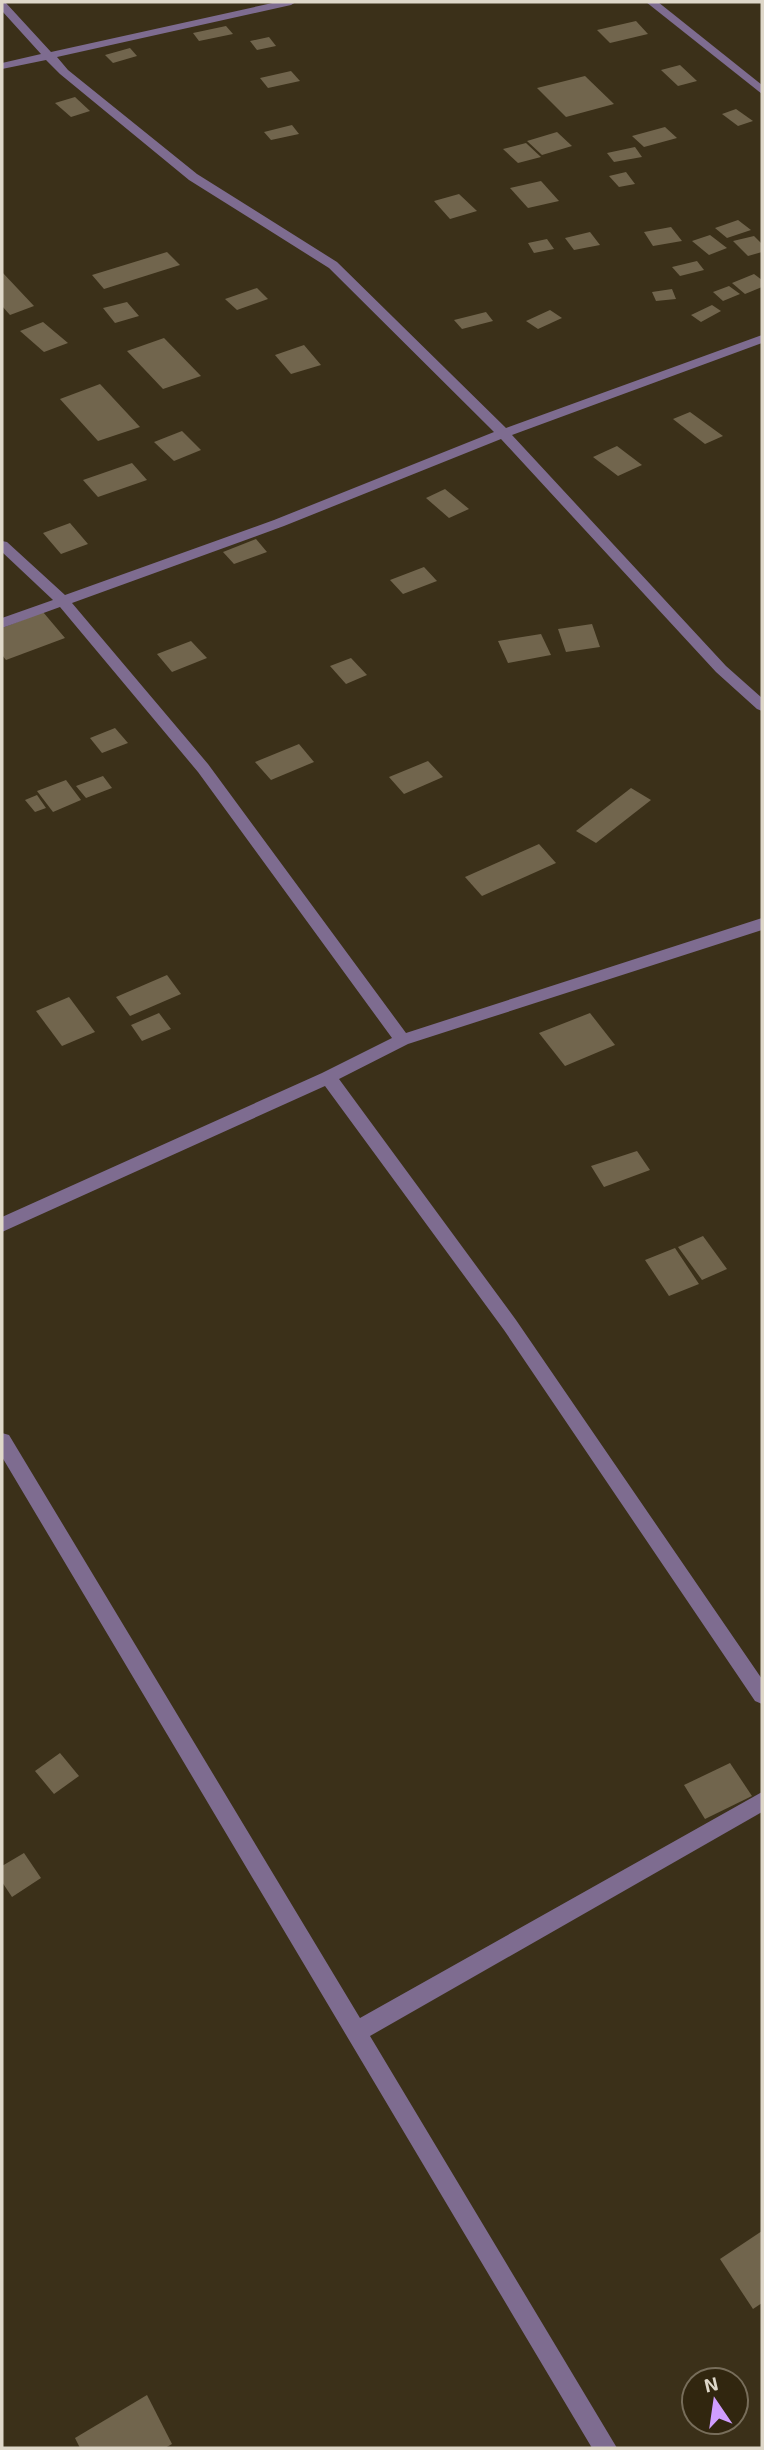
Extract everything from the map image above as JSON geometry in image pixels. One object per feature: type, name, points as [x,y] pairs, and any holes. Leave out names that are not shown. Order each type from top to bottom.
[{"type":"street","points":[[2,66],[291,2]]},
{"type":"street","points":[[650,2],[762,90]]},
{"type":"street","points":[[2,5],[64,72],[193,177],[333,265],[502,433],[721,669],[762,706]]},
{"type":"street","points":[[2,623],[279,523],[502,433],[762,339]]},
{"type":"street","points":[[2,545],[63,601],[202,768],[402,1040]]},
{"type":"street","points":[[2,1225],[328,1077],[402,1040],[762,924]]},
{"type":"street","points":[[328,1077],[510,1325],[762,1695]]},
{"type":"street","points":[[2,1441],[605,2448]]},
{"type":"street","points":[[356,2032],[762,1801]]},
{"type":"building","points":[[636,21],[648,34],[610,43],[597,30]]},
{"type":"building","points":[[226,26],[233,34],[199,41],[193,33]]},
{"type":"building","points":[[269,37],[276,46],[257,50],[250,41]]},
{"type":"building","points":[[130,48],[137,56],[113,63],[105,55]]},
{"type":"building","points":[[680,65],[697,81],[678,86],[661,70]]},
{"type":"building","points":[[291,71],[300,81],[268,88],[260,78]]},
{"type":"building","points":[[585,76],[614,104],[566,117],[537,88]]},
{"type":"building","points":[[75,97],[90,111],[71,117],[55,103]]},
{"type":"building","points":[[736,109],[753,121],[738,126],[722,114]]},
{"type":"building","points":[[292,125],[299,134],[271,140],[264,132]]},
{"type":"building","points":[[665,127],[677,138],[644,147],[632,136]]},
{"type":"building","points":[[557,132],[572,146],[542,155],[527,141]]},
{"type":"building","points":[[526,143],[541,157],[518,163],[503,149]]},
{"type":"building","points":[[635,147],[642,157],[614,162],[607,153]]},
{"type":"building","points":[[626,172],[635,184],[619,187],[609,176]]},
{"type":"building","points":[[541,181],[559,201],[528,208],[510,188]]},
{"type":"building","points":[[459,194],[477,211],[450,219],[434,201]]},
{"type":"building","points":[[738,220],[751,230],[727,238],[715,228]]},
{"type":"building","points":[[671,227],[682,241],[653,246],[644,232]]},
{"type":"building","points":[[590,232],[600,245],[574,250],[565,238]]},
{"type":"building","points":[[710,235],[727,248],[709,255],[692,241]]},
{"type":"building","points":[[754,236],[762,244],[762,252],[748,256],[733,241]]},
{"type":"building","points":[[547,239],[554,249],[534,253],[528,243]]},
{"type":"building","points":[[167,252],[180,265],[104,289],[92,275]]},
{"type":"building","points":[[697,261],[704,270],[680,276],[672,267]]},
{"type":"building","points":[[2,272],[34,306],[10,315],[2,306]]},
{"type":"building","points":[[754,274],[762,280],[762,287],[745,294],[732,283]]},
{"type":"building","points":[[729,286],[740,294],[723,301],[713,292]]},
{"type":"building","points":[[257,288],[268,299],[237,310],[225,299]]},
{"type":"building","points":[[672,289],[676,299],[656,301],[652,292]]},
{"type":"building","points":[[127,302],[139,316],[115,323],[103,308]]},
{"type":"building","points":[[712,305],[721,311],[701,322],[691,315]]},
{"type":"building","points":[[550,310],[562,318],[538,329],[526,321]]},
{"type":"building","points":[[486,312],[493,321],[462,329],[454,320]]},
{"type":"building","points":[[43,322],[68,343],[44,352],[20,331]]},
{"type":"building","points":[[164,338],[201,376],[163,389],[127,351]]},
{"type":"building","points":[[304,345],[321,365],[291,374],[275,355]]},
{"type":"building","points":[[100,384],[140,427],[98,441],[60,399]]},
{"type":"building","points":[[690,412],[723,436],[705,444],[673,419]]},
{"type":"building","points":[[182,431],[201,450],[174,461],[154,442]]},
{"type":"building","points":[[617,446],[642,465],[618,476],[593,457]]},
{"type":"building","points":[[132,463],[147,480],[98,497],[83,480]]},
{"type":"building","points":[[445,489],[469,509],[449,518],[426,498]]},
{"type":"building","points":[[70,523],[88,544],[61,554],[43,533]]},
{"type":"building","points":[[256,539],[267,552],[234,564],[223,552]]},
{"type":"building","points":[[424,567],[437,581],[403,594],[390,580]]},
{"type":"building","points":[[43,612],[65,638],[6,660],[2,655],[2,628]]},
{"type":"building","points":[[592,624],[600,647],[566,652],[558,629]]},
{"type":"building","points":[[541,634],[551,655],[508,663],[498,641]]},
{"type":"building","points":[[191,641],[207,658],[172,672],[157,654]]},
{"type":"building","points":[[351,658],[367,675],[346,684],[330,666]]},
{"type":"building","points":[[115,728],[128,743],[102,753],[90,738]]},
{"type":"building","points":[[299,744],[314,762],[271,780],[255,762]]},
{"type":"building","points":[[428,761],[443,777],[404,794],[389,777]]},
{"type":"building","points":[[103,776],[112,788],[86,798],[76,786]]},
{"type":"building","points":[[66,780],[81,800],[53,812],[37,791]]},
{"type":"building","points":[[631,788],[651,800],[596,843],[576,831]]},
{"type":"building","points":[[37,795],[46,808],[35,812],[25,800]]},
{"type":"building","points":[[539,844],[556,863],[482,896],[465,877]]},
{"type":"building","points":[[167,975],[181,994],[130,1016],[116,997]]},
{"type":"building","points":[[69,997],[95,1032],[62,1046],[36,1011]]},
{"type":"building","points":[[159,1013],[171,1029],[142,1041],[131,1025]]},
{"type":"building","points":[[590,1013],[615,1045],[565,1066],[539,1033]]},
{"type":"building","points":[[637,1151],[650,1170],[604,1187],[591,1166]]},
{"type":"building","points":[[703,1236],[727,1269],[702,1280],[678,1247]]},
{"type":"building","points":[[675,1248],[699,1284],[669,1296],[645,1260]]},
{"type":"building","points":[[60,1753],[79,1776],[54,1794],[35,1771]]},
{"type":"building","points":[[730,1763],[752,1796],[705,1819],[684,1785]]},
{"type":"building","points":[[24,1853],[41,1878],[12,1897],[2,1882],[2,1866]]},
{"type":"building","points":[[762,2231],[762,2303],[753,2309],[720,2259]]},
{"type":"building","points":[[147,2395],[172,2444],[165,2448],[80,2448],[75,2438]]}]
